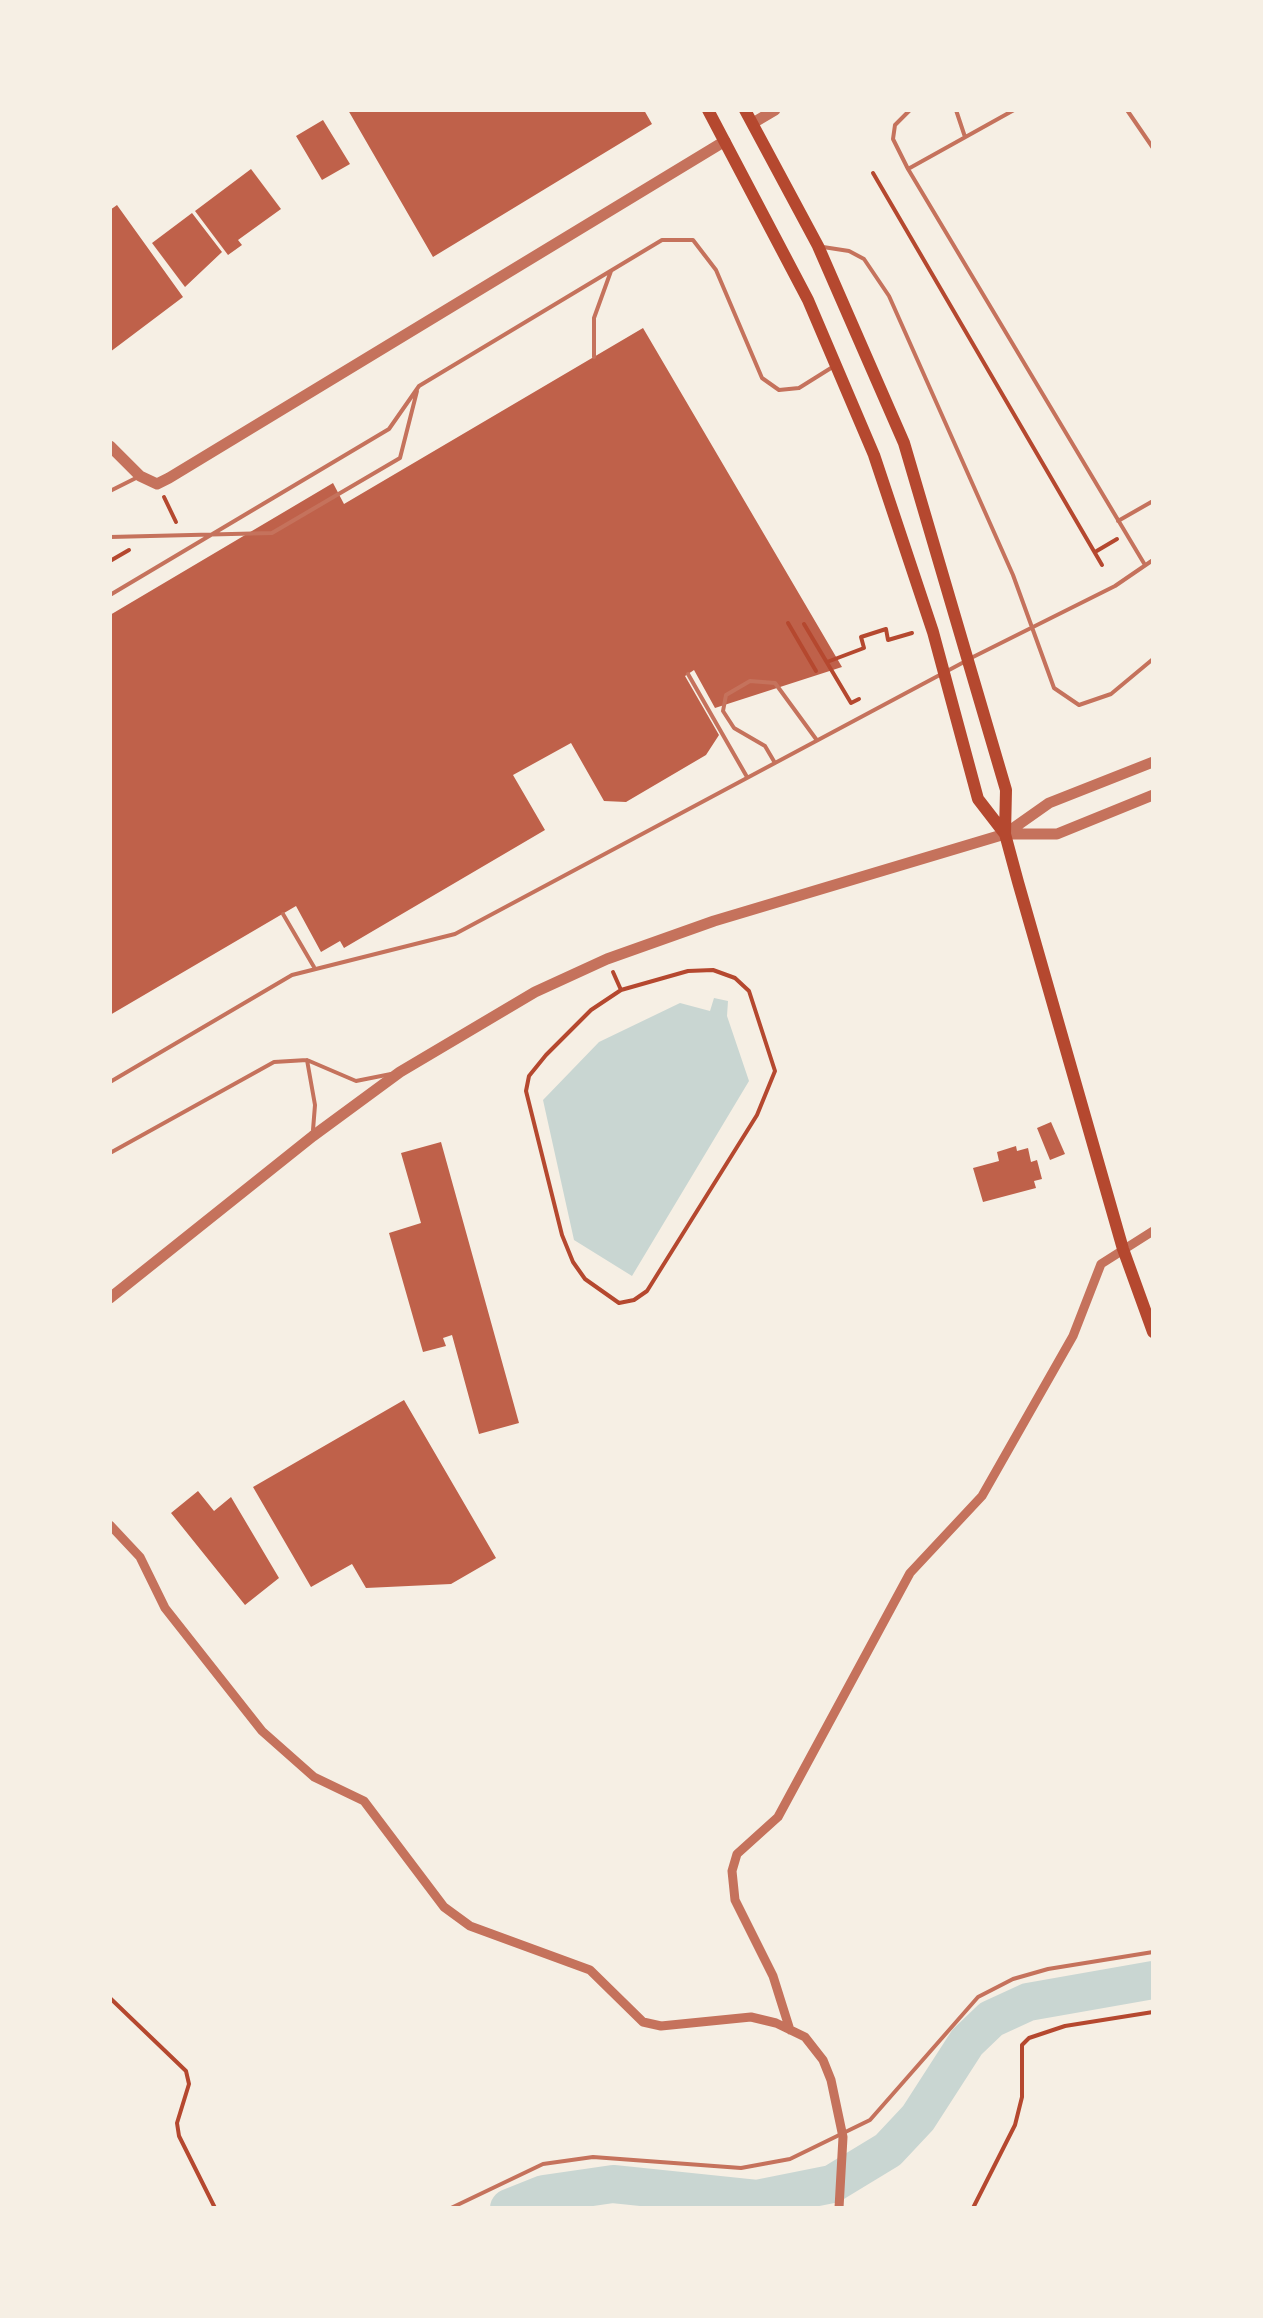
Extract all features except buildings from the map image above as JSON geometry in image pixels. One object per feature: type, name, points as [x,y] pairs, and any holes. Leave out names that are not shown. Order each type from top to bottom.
[{"type":"main road","points":[[708,110],[808,300],[874,455],[933,632],[978,799],[1005,834]]},
{"type":"main road","points":[[746,110],[818,246],[904,443],[1006,790],[1005,834],[1123,1249],[1153,1332]]},
{"type":"street","points":[[753,123],[775,110]]},
{"type":"street","points":[[110,446],[140,476],[157,484],[726,140]]},
{"type":"street","points":[[1005,834],[1049,804],[1153,762]]},
{"type":"street","points":[[110,1298],[400,1072],[535,992],[607,959],[714,921],[1005,834],[1056,834],[1153,795]]},
{"type":"street","points":[[790,2030],[773,1976],[735,1900],[732,1871],[737,1854],[778,1817],[910,1573],[982,1496],[1073,1336],[1100,1264],[1153,1231]]},
{"type":"street","points":[[110,1525],[140,1557],[165,1608],[262,1731],[314,1777],[364,1801],[444,1907],[470,1926],[590,1970],[643,2022],[661,2026],[751,2018],[804,2037],[823,2060],[843,2137],[839,2208]]},
{"type":"lane","points":[[910,110],[895,125],[893,139],[908,170],[1144,565]]},
{"type":"lane","points":[[956,110],[966,138]]},
{"type":"lane","points":[[908,170],[1014,110]]},
{"type":"lane","points":[[1127,110],[1153,148]]},
{"type":"lane","points":[[110,595],[390,429],[419,386],[662,240],[693,240],[716,270],[762,378],[779,390],[799,388],[835,366]]},
{"type":"lane","points":[[818,246],[848,251],[864,259],[888,296],[1012,575],[1054,688],[1079,706],[1111,694],[1153,659]]},
{"type":"lane","points":[[594,357],[594,318],[611,272]]},
{"type":"lane","points":[[110,536],[272,533],[400,458],[419,386]]},
{"type":"lane","points":[[110,491],[140,476]]},
{"type":"lane","points":[[1118,521],[1153,501]]},
{"type":"lane","points":[[110,1082],[292,974],[456,934],[865,714],[1115,586],[1153,560]]},
{"type":"lane","points":[[688,674],[747,777]]},
{"type":"lane","points":[[775,763],[765,746],[734,728],[724,711],[726,695],[750,680],[776,683],[816,740]]},
{"type":"lane","points":[[283,914],[314,967]]},
{"type":"lane","points":[[308,1060],[315,1105],[313,1136]]},
{"type":"lane","points":[[110,1153],[274,1062],[308,1060],[356,1081],[400,1072]]},
{"type":"lane","points":[[451,2208],[543,2164],[631,2156],[741,2168],[790,2159],[843,2137],[870,2120],[978,1997],[1012,1980],[1048,1969],[1153,1952]]},
{"type":"path","points":[[873,174],[1102,565]]},
{"type":"path","points":[[1095,552],[1125,534]]},
{"type":"path","points":[[788,624],[816,671]]},
{"type":"path","points":[[804,624],[851,703],[859,699]]},
{"type":"path","points":[[827,662],[864,648],[861,637],[886,629],[888,640],[912,633]]},
{"type":"path","points":[[607,959],[621,990]]},
{"type":"path","points":[[713,970],[735,978],[748,990],[775,1071],[757,1115],[647,1291],[634,1300],[619,1303],[585,1279],[573,1262],[526,1091],[529,1076],[546,1056],[592,1010],[621,990],[688,971],[713,970]]},
{"type":"path","points":[[110,1998],[186,2070],[189,2084],[178,2123],[179,2136],[215,2208]]},
{"type":"path","points":[[974,2208],[1015,2125],[1022,2097],[1022,2045],[1029,2038],[1064,2026],[1153,2012]]},
{"type":"shaded area","points":[[714,998],[728,1001],[727,1016],[749,1081],[632,1276],[574,1240],[543,1100],[599,1042],[680,1003],[710,1011]]},
{"type":"waterway","points":[[509,2208],[544,2194],[613,2184],[757,2199],[832,2184],[888,2150],[918,2118],[967,2042],[991,2019],[1028,2002],[1153,1980]]}]
